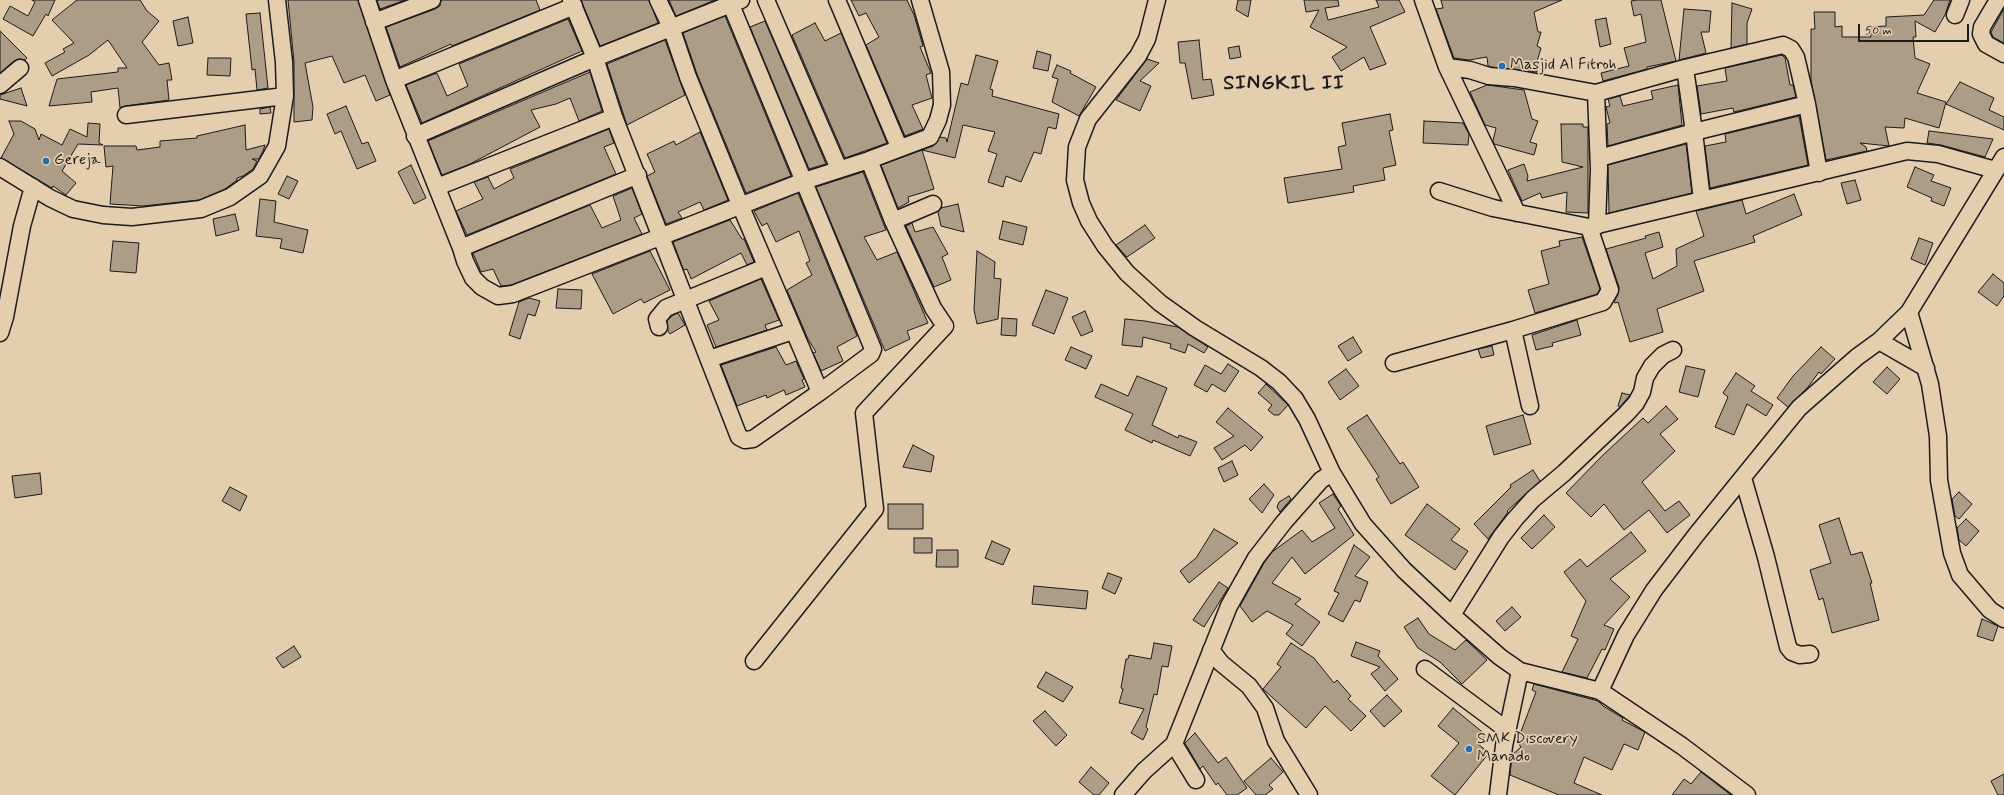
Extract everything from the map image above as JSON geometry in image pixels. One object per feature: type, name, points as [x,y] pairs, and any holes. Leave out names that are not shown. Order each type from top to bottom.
[{"type":"street","points":[[0,167],[73,209],[103,215],[132,217],[201,209],[230,197],[260,176],[277,146],[285,96],[284,62],[277,0]]},
{"type":"street","points":[[367,0],[394,80],[415,136],[461,248],[465,262],[473,278],[482,287],[498,296],[513,294],[661,236],[741,207],[804,181],[869,160],[899,147],[930,137],[938,120],[942,105],[941,72],[920,0]]},
{"type":"street","points":[[374,22],[432,0]]},
{"type":"street","points":[[658,0],[671,27],[688,77],[741,207],[820,392]]},
{"type":"street","points":[[766,0],[839,169]]},
{"type":"street","points":[[837,0],[899,147]]},
{"type":"street","points":[[1157,0],[1153,19],[1138,56],[1088,119],[1077,147],[1075,180],[1080,203],[1089,221],[1105,246],[1127,273],[1160,303],[1195,328],[1261,368],[1279,382],[1295,400],[1321,448],[1332,473],[1363,524],[1404,570],[1500,658],[1520,671],[1600,691],[1682,746],[1747,795]]},
{"type":"street","points":[[1423,0],[1447,67],[1517,213]]},
{"type":"street","points":[[1998,0],[1982,27],[1982,34],[1986,44],[2004,54]]},
{"type":"street","points":[[394,80],[573,3],[595,58],[614,117],[638,175],[739,437],[745,440],[753,439],[871,354],[873,348],[804,181],[734,1],[595,58],[415,136]]},
{"type":"street","points":[[1447,67],[1596,93],[1684,68],[1782,45],[1788,46],[1795,53],[1820,172]]},
{"type":"street","points":[[0,85],[20,68]]},
{"type":"street","points":[[1684,68],[1694,132],[1702,200]]},
{"type":"street","points":[[1394,363],[1512,330],[1603,302],[1610,290],[1593,227],[1599,158],[1596,93]]},
{"type":"street","points":[[126,115],[285,96]]},
{"type":"street","points":[[1599,158],[1806,104]]},
{"type":"street","points":[[437,187],[614,117]]},
{"type":"street","points":[[1439,191],[1493,208],[1593,227],[1907,151],[1938,154],[2000,164],[1909,312],[1879,341],[1852,361],[1799,408],[1771,440],[1743,478],[1723,500],[1654,590],[1626,635],[1600,691]]},
{"type":"street","points":[[754,661],[874,509],[864,413],[945,326],[933,308],[893,221],[869,160]]},
{"type":"street","points":[[461,248],[638,175]]},
{"type":"street","points":[[0,333],[5,317],[22,226],[33,187]]},
{"type":"street","points":[[893,221],[933,204]]},
{"type":"street","points":[[659,327],[657,319],[659,314],[666,308],[766,267]]},
{"type":"street","points":[[1909,312],[1926,368],[1938,436],[1939,480],[1952,553],[1960,575],[1990,610],[2004,619]]},
{"type":"street","points":[[1512,330],[1530,406]]},
{"type":"street","points":[[709,359],[793,331]]},
{"type":"street","points":[[1879,341],[1926,368]]},
{"type":"street","points":[[1452,615],[1501,537],[1515,519],[1533,499],[1564,473],[1626,414],[1642,392],[1645,378],[1652,366],[1663,355],[1673,350]]},
{"type":"street","points":[[1123,795],[1144,771],[1174,744],[1229,606],[1256,558],[1284,522],[1321,480],[1332,473]]},
{"type":"street","points":[[1743,478],[1766,557],[1788,647],[1792,652],[1800,655],[1810,654]]},
{"type":"street","points":[[1211,650],[1221,663],[1249,686],[1265,708],[1276,741],[1309,795]]},
{"type":"street","points":[[1425,669],[1507,730]]},
{"type":"street","points":[[1498,795],[1507,730],[1520,671]]},
{"type":"street","points":[[1174,744],[1196,780]]},
{"type":"building","points":[[32,0],[55,0],[48,16],[46,14],[33,36],[3,19],[10,6],[28,16],[35,2]]},
{"type":"building","points":[[77,0],[140,0],[147,11],[159,21],[142,42],[159,65],[169,63],[172,80],[167,80],[169,100],[120,108],[118,88],[91,92],[92,102],[49,106],[57,79],[118,72],[118,68],[127,68],[108,40],[89,55],[52,76],[45,63],[65,52],[63,49],[74,43],[52,20]]},
{"type":"building","points":[[288,0],[358,0],[390,95],[376,101],[365,75],[344,83],[332,56],[305,63],[313,107],[312,120],[294,122],[294,62]]},
{"type":"building","points":[[405,0],[380,9],[377,1]]},
{"type":"building","points":[[441,0],[536,0],[540,10],[452,46],[451,44],[400,67],[386,27],[435,9],[440,6]]},
{"type":"building","points":[[581,0],[649,0],[658,23],[600,46]]},
{"type":"building","points":[[669,0],[715,0],[676,16]]},
{"type":"building","points":[[851,0],[907,0],[914,15],[923,46],[920,47],[931,73],[926,75],[932,98],[912,105],[923,129],[905,136],[866,45],[879,37],[866,13],[859,16]]},
{"type":"building","points":[[1238,0],[1251,0],[1248,17],[1236,10]]},
{"type":"building","points":[[1304,0],[1338,0],[1339,6],[1325,8],[1328,20],[1379,7],[1376,0],[1399,0],[1405,12],[1370,27],[1386,64],[1370,70],[1364,57],[1341,71],[1332,57],[1347,47],[1310,27],[1319,10],[1306,12]]},
{"type":"building","points":[[1441,0],[1562,0],[1534,12],[1538,32],[1541,32],[1537,46],[1541,48],[1536,65],[1537,72],[1491,67],[1488,66],[1487,57],[1469,60],[1454,58],[1436,9],[1443,8]]},
{"type":"building","points":[[1661,0],[1676,61],[1647,67],[1647,69],[1603,81],[1601,73],[1629,66],[1624,48],[1646,42],[1641,14],[1634,16],[1631,1]]},
{"type":"building","points":[[1934,0],[1950,0],[1945,15],[1935,32],[1915,21],[1916,37],[1913,37],[1915,58],[1930,64],[1917,93],[1946,102],[1939,128],[1905,118],[1904,128],[1885,127],[1889,146],[1860,143],[1866,147],[1867,151],[1826,160],[1811,80],[1811,29],[1815,29],[1814,12],[1835,12],[1835,27],[1842,26],[1842,37],[1871,37],[1870,27],[1886,26],[1886,17],[1924,15]]},
{"type":"building","points":[[1732,3],[1752,9],[1747,23],[1747,44],[1731,48]]},
{"type":"building","points":[[1684,9],[1711,11],[1709,32],[1701,32],[1706,53],[1679,60]]},
{"type":"building","points":[[2004,9],[2004,43],[1993,37],[1991,32]]},
{"type":"building","points":[[260,13],[268,88],[257,90],[255,69],[252,70],[246,14]]},
{"type":"building","points":[[725,16],[791,176],[746,193],[697,74],[683,33]]},
{"type":"building","points":[[188,17],[193,43],[178,46],[173,21]]},
{"type":"building","points":[[1606,18],[1611,44],[1600,47],[1595,20]]},
{"type":"building","points":[[568,19],[582,51],[422,123],[406,85],[437,73],[447,96],[468,86],[459,64]]},
{"type":"building","points":[[765,21],[826,164],[809,169],[750,27]]},
{"type":"building","points":[[815,23],[825,41],[841,33],[887,143],[845,158],[792,35]]},
{"type":"building","points":[[0,31],[27,58],[25,60],[19,59],[14,61],[0,73]]},
{"type":"building","points":[[665,40],[685,95],[627,125],[607,64]]},
{"type":"building","points":[[1199,40],[1203,80],[1211,79],[1214,95],[1192,99],[1185,63],[1180,63],[1178,42]]},
{"type":"building","points":[[1239,46],[1241,57],[1230,59],[1228,48]]},
{"type":"building","points":[[1037,51],[1051,55],[1048,71],[1033,68]]},
{"type":"building","points":[[976,55],[998,61],[990,89],[993,90],[992,96],[1059,114],[1056,129],[1048,127],[1041,154],[1034,152],[1021,182],[1006,176],[1003,187],[988,182],[997,154],[988,151],[995,132],[963,125],[955,158],[922,150],[933,146],[940,137],[946,138],[947,142],[961,83],[968,85]]},
{"type":"building","points":[[1782,55],[1785,58],[1790,85],[1793,85],[1796,97],[1734,112],[1733,108],[1701,114],[1697,86],[1727,81],[1725,68]]},
{"type":"building","points":[[208,58],[231,58],[230,76],[207,75]]},
{"type":"building","points":[[1147,59],[1159,63],[1140,81],[1151,86],[1140,111],[1116,100]]},
{"type":"building","points":[[1057,65],[1071,71],[1070,73],[1096,87],[1079,116],[1052,102],[1058,79],[1052,77]]},
{"type":"building","points":[[590,72],[602,111],[579,121],[570,98],[556,104],[531,110],[540,127],[470,164],[442,175],[428,141]]},
{"type":"building","points":[[1960,82],[1994,98],[1989,110],[2004,117],[2004,130],[1946,104]]},
{"type":"building","points":[[1487,85],[1524,90],[1532,119],[1538,121],[1530,142],[1537,144],[1534,155],[1494,144],[1493,141],[1496,128],[1485,125],[1470,92]]},
{"type":"building","points":[[1678,85],[1682,125],[1608,146],[1607,124],[1610,123],[1606,107],[1610,106],[1608,99],[1620,96],[1623,106],[1653,99],[1651,91]]},
{"type":"building","points":[[21,88],[27,106],[0,99],[0,95]]},
{"type":"building","points":[[346,106],[362,144],[368,142],[376,161],[357,169],[341,131],[335,134],[327,114]]},
{"type":"building","points":[[270,107],[271,113],[260,114],[260,109]]},
{"type":"building","points":[[1390,114],[1393,130],[1389,131],[1396,165],[1383,168],[1385,180],[1353,186],[1354,192],[1288,203],[1284,178],[1342,169],[1338,147],[1346,145],[1342,123]]},
{"type":"building","points":[[1799,116],[1808,165],[1710,188],[1705,146],[1726,142],[1725,134]]},
{"type":"building","points":[[9,121],[21,121],[35,129],[39,140],[41,134],[62,145],[70,129],[87,137],[88,123],[100,124],[99,143],[103,145],[78,144],[62,171],[76,183],[66,195],[53,186],[52,188],[1,158],[14,134]]},
{"type":"building","points":[[1424,121],[1463,123],[1469,134],[1468,145],[1423,143]]},
{"type":"building","points":[[1561,124],[1583,124],[1583,127],[1588,127],[1588,213],[1566,212],[1567,192],[1542,198],[1540,193],[1522,201],[1508,170],[1524,164],[1528,176],[1527,181],[1583,167],[1562,162]]},
{"type":"building","points":[[245,125],[246,150],[265,145],[259,159],[252,159],[257,161],[253,169],[237,178],[237,180],[225,189],[199,200],[143,206],[110,204],[113,166],[106,167],[104,146],[136,146],[137,150],[160,147],[160,141],[197,138],[197,136]]},
{"type":"building","points":[[609,129],[614,143],[604,147],[616,174],[467,235],[456,211],[483,199],[474,182],[488,177],[494,189],[514,178],[510,169]]},
{"type":"building","points":[[1929,131],[1993,139],[1985,157],[1941,145],[1927,143]]},
{"type":"building","points":[[700,132],[728,200],[704,210],[700,202],[678,212],[682,218],[666,224],[647,176],[655,172],[647,154],[674,141],[676,145]]},
{"type":"building","points":[[1686,144],[1692,193],[1609,213],[1608,165]]},
{"type":"building","points":[[922,150],[934,189],[908,197],[909,202],[898,208],[881,165]]},
{"type":"building","points":[[411,165],[426,198],[414,204],[398,172]]},
{"type":"building","points":[[1915,167],[1934,175],[1931,181],[1951,188],[1944,206],[1931,201],[1932,198],[1907,187]]},
{"type":"building","points":[[863,172],[886,230],[864,237],[877,260],[897,252],[928,323],[907,331],[910,339],[885,351],[816,187]]},
{"type":"building","points":[[287,176],[298,181],[289,199],[278,194]]},
{"type":"building","points":[[1855,180],[1861,200],[1847,204],[1841,183]]},
{"type":"building","points":[[632,188],[642,214],[634,218],[642,234],[511,285],[501,286],[493,269],[481,272],[473,253],[590,205],[602,228],[621,220],[613,196]]},
{"type":"building","points":[[798,193],[857,336],[837,347],[843,361],[821,371],[813,353],[816,352],[808,339],[787,290],[812,275],[806,263],[810,261],[799,231],[776,242],[767,223],[762,226],[754,211]]},
{"type":"building","points":[[1794,194],[1802,215],[1753,236],[1755,242],[1694,261],[1704,291],[1657,309],[1663,332],[1630,342],[1618,302],[1614,302],[1618,294],[1619,287],[1606,249],[1646,238],[1645,236],[1659,232],[1663,247],[1645,253],[1653,279],[1677,266],[1676,249],[1704,236],[1696,211],[1742,200],[1746,214]]},
{"type":"building","points":[[260,199],[276,201],[274,222],[308,230],[303,253],[280,248],[282,239],[256,236]]},
{"type":"building","points":[[958,204],[964,232],[941,226],[938,212],[941,208]]},
{"type":"building","points":[[235,214],[239,230],[216,236],[213,219]]},
{"type":"building","points":[[730,220],[742,239],[744,239],[754,262],[747,265],[741,253],[691,279],[687,269],[684,270],[682,266],[673,242]]},
{"type":"building","points":[[1003,221],[1027,227],[1023,245],[999,239]]},
{"type":"building","points":[[912,223],[915,232],[933,227],[948,254],[942,257],[951,280],[934,287],[906,226]]},
{"type":"building","points":[[1145,225],[1155,238],[1127,257],[1116,245]]},
{"type":"building","points":[[1582,237],[1600,289],[1597,294],[1535,313],[1528,290],[1549,284],[1541,251],[1560,246],[1559,241]]},
{"type":"building","points":[[1919,238],[1933,243],[1925,265],[1911,259]]},
{"type":"building","points":[[113,241],[139,243],[136,273],[110,271]]},
{"type":"building","points":[[650,251],[670,290],[644,303],[641,299],[613,314],[592,274]]},
{"type":"building","points":[[977,251],[995,262],[994,278],[1001,279],[998,319],[977,324],[974,310]]},
{"type":"building","points":[[1993,274],[2004,283],[2004,296],[1997,306],[1978,292]]},
{"type":"building","points":[[761,279],[779,320],[765,325],[767,330],[716,347],[707,325],[719,320],[709,301]]},
{"type":"building","points":[[558,289],[582,290],[581,309],[556,308]]},
{"type":"building","points":[[1046,290],[1068,298],[1054,334],[1032,325]]},
{"type":"building","points":[[529,298],[540,301],[535,316],[528,314],[520,339],[509,335],[519,302]]},
{"type":"building","points":[[1085,311],[1093,331],[1081,336],[1072,317]]},
{"type":"building","points":[[678,313],[685,325],[670,334],[668,331],[667,321]]},
{"type":"building","points":[[1002,318],[1017,319],[1016,336],[1001,335]]},
{"type":"building","points":[[1125,319],[1178,327],[1208,347],[1204,353],[1188,344],[1185,353],[1170,348],[1171,344],[1143,337],[1142,347],[1122,345]]},
{"type":"building","points":[[1577,320],[1581,335],[1552,343],[1553,346],[1536,350],[1532,335]]},
{"type":"building","points":[[1353,337],[1362,352],[1348,361],[1338,346]]},
{"type":"building","points":[[1492,346],[1494,355],[1481,358],[1478,349]]},
{"type":"building","points":[[776,347],[786,365],[796,361],[804,379],[802,380],[805,387],[786,395],[784,390],[767,398],[766,395],[737,406],[721,365]]},
{"type":"building","points":[[1071,347],[1092,356],[1086,369],[1065,360]]},
{"type":"building","points":[[1821,347],[1835,359],[1821,374],[1819,372],[1808,387],[1788,407],[1777,398],[1793,376]]},
{"type":"building","points":[[1228,364],[1239,371],[1225,392],[1212,384],[1207,392],[1194,385],[1205,365],[1221,374]]},
{"type":"building","points":[[1686,366],[1705,370],[1698,397],[1679,392]]},
{"type":"building","points":[[1887,367],[1900,379],[1887,394],[1873,382]]},
{"type":"building","points":[[1346,369],[1359,386],[1340,400],[1328,382]]},
{"type":"building","points":[[1736,373],[1755,386],[1751,391],[1773,405],[1766,416],[1747,404],[1734,435],[1715,427],[1728,397],[1723,393]]},
{"type":"building","points":[[1137,376],[1167,388],[1152,425],[1178,438],[1179,435],[1197,442],[1190,456],[1153,440],[1152,443],[1125,430],[1133,414],[1095,397],[1101,384],[1128,396]]},
{"type":"building","points":[[1266,384],[1288,405],[1279,415],[1274,415],[1268,410],[1272,405],[1258,393]]},
{"type":"building","points":[[1622,393],[1630,395],[1620,407],[1618,406]]},
{"type":"building","points":[[1666,406],[1678,419],[1660,434],[1675,451],[1642,482],[1665,511],[1679,501],[1690,515],[1667,533],[1649,510],[1624,530],[1604,504],[1591,517],[1566,493],[1603,455],[1643,418],[1648,423]]},
{"type":"building","points":[[1228,408],[1263,437],[1251,451],[1245,445],[1222,460],[1214,448],[1234,436],[1216,422]]},
{"type":"building","points":[[1367,415],[1400,464],[1403,462],[1419,487],[1391,504],[1376,479],[1379,477],[1347,428]]},
{"type":"building","points":[[1523,415],[1531,444],[1494,455],[1486,426]]},
{"type":"building","points":[[913,445],[934,456],[931,472],[903,467]]},
{"type":"building","points":[[1232,461],[1238,475],[1224,482],[1218,468]]},
{"type":"building","points":[[1533,470],[1540,481],[1507,511],[1508,512],[1488,539],[1474,524],[1511,487],[1510,485]]},
{"type":"building","points":[[40,473],[42,494],[15,498],[12,476]]},
{"type":"building","points":[[1264,484],[1274,495],[1262,513],[1249,499]]},
{"type":"building","points":[[230,487],[247,496],[240,511],[222,501]]},
{"type":"building","points":[[1959,492],[1972,504],[1959,519],[1955,516],[1952,499]]},
{"type":"building","points":[[1333,494],[1341,506],[1338,509],[1354,535],[1305,574],[1292,557],[1272,583],[1301,599],[1295,604],[1320,622],[1302,646],[1286,634],[1293,625],[1267,611],[1252,622],[1240,606],[1264,563],[1272,552],[1302,530],[1312,542],[1335,528],[1319,503]]},
{"type":"building","points":[[1289,496],[1291,499],[1280,512],[1277,507],[1279,502]]},
{"type":"building","points":[[888,504],[923,504],[923,529],[888,529]]},
{"type":"building","points":[[1427,504],[1460,529],[1451,540],[1468,551],[1455,570],[1405,535]]},
{"type":"building","points":[[1544,515],[1555,527],[1532,549],[1521,538]]},
{"type":"building","points":[[1839,518],[1851,555],[1862,552],[1872,583],[1870,583],[1879,620],[1832,633],[1823,598],[1819,600],[1810,570],[1831,563],[1819,525]]},
{"type":"building","points":[[1966,519],[1979,531],[1966,546],[1959,540],[1957,528]]},
{"type":"building","points":[[1214,529],[1238,543],[1189,583],[1180,571],[1196,558]]},
{"type":"building","points":[[1631,532],[1646,551],[1610,579],[1630,597],[1604,625],[1614,629],[1605,650],[1602,649],[1587,678],[1562,672],[1578,639],[1571,636],[1586,601],[1564,572],[1580,559],[1587,567]]},
{"type":"building","points":[[914,538],[932,538],[932,553],[914,553]]},
{"type":"building","points":[[992,541],[1010,549],[1003,565],[985,558]]},
{"type":"building","points":[[1354,545],[1370,557],[1355,576],[1368,582],[1360,602],[1355,600],[1343,622],[1328,614],[1339,593],[1334,591]]},
{"type":"building","points":[[937,550],[958,550],[958,567],[936,567]]},
{"type":"building","points":[[1108,573],[1122,578],[1115,594],[1102,588]]},
{"type":"building","points":[[1219,582],[1228,588],[1204,627],[1193,620]]},
{"type":"building","points":[[1034,586],[1088,591],[1086,609],[1032,604]]},
{"type":"building","points":[[1512,607],[1521,617],[1505,631],[1496,621]]},
{"type":"building","points":[[1418,618],[1429,634],[1455,650],[1466,640],[1487,660],[1462,684],[1440,662],[1418,648],[1404,627]]},
{"type":"building","points":[[1982,619],[1998,626],[1993,641],[1977,636]]},
{"type":"building","points":[[1356,642],[1380,651],[1378,656],[1398,679],[1385,691],[1371,674],[1380,667],[1351,656]]},
{"type":"building","points":[[1154,643],[1172,646],[1168,667],[1162,666],[1157,695],[1154,694],[1146,727],[1148,729],[1143,740],[1131,733],[1144,709],[1119,703],[1123,689],[1121,688],[1126,659],[1128,659],[1129,655],[1151,659]]},
{"type":"building","points":[[1291,643],[1314,658],[1334,683],[1337,680],[1351,696],[1348,699],[1366,716],[1351,731],[1325,706],[1306,728],[1263,689],[1281,667],[1277,664]]},
{"type":"building","points":[[294,646],[301,657],[283,668],[276,658]]},
{"type":"building","points":[[1046,672],[1073,687],[1063,702],[1037,687]]},
{"type":"building","points":[[1534,684],[1598,701],[1603,706],[1623,718],[1622,720],[1645,732],[1638,750],[1624,744],[1612,770],[1584,757],[1574,783],[1602,795],[1559,795],[1510,775],[1512,755],[1521,747],[1517,742],[1536,692],[1532,690]]},
{"type":"building","points":[[1387,695],[1402,711],[1384,727],[1370,711]]},
{"type":"building","name":"SMK Discovery Manado","points":[[1453,708],[1486,735],[1478,744],[1489,753],[1455,795],[1431,776],[1459,743],[1438,726]]},
{"type":"building","points":[[1045,711],[1067,735],[1056,746],[1033,721]]},
{"type":"building","points":[[1195,733],[1218,763],[1226,757],[1247,788],[1237,795],[1227,795],[1218,783],[1216,785],[1203,766],[1200,769],[1185,743]]},
{"type":"building","points":[[1271,758],[1283,772],[1269,785],[1273,789],[1265,795],[1256,795],[1244,781]]},
{"type":"building","points":[[1091,767],[1109,783],[1099,795],[1094,795],[1079,782]]},
{"type":"building","points":[[1701,772],[1731,795],[1672,795],[1684,779],[1691,784]]},
{"type":"building","points":[[2004,774],[2004,795],[1998,795],[1991,781]]},
{"type":"place","name":"Masjid Al Fitroh","points":[[1502,66]]},
{"type":"place","name":"Gereja","points":[[46,161]]},
{"type":"place","name":"SMK Discovery Manado","points":[[1469,749]]},
{"type":"district","name":"SINGKIL II","points":[[1284,85]]}]
